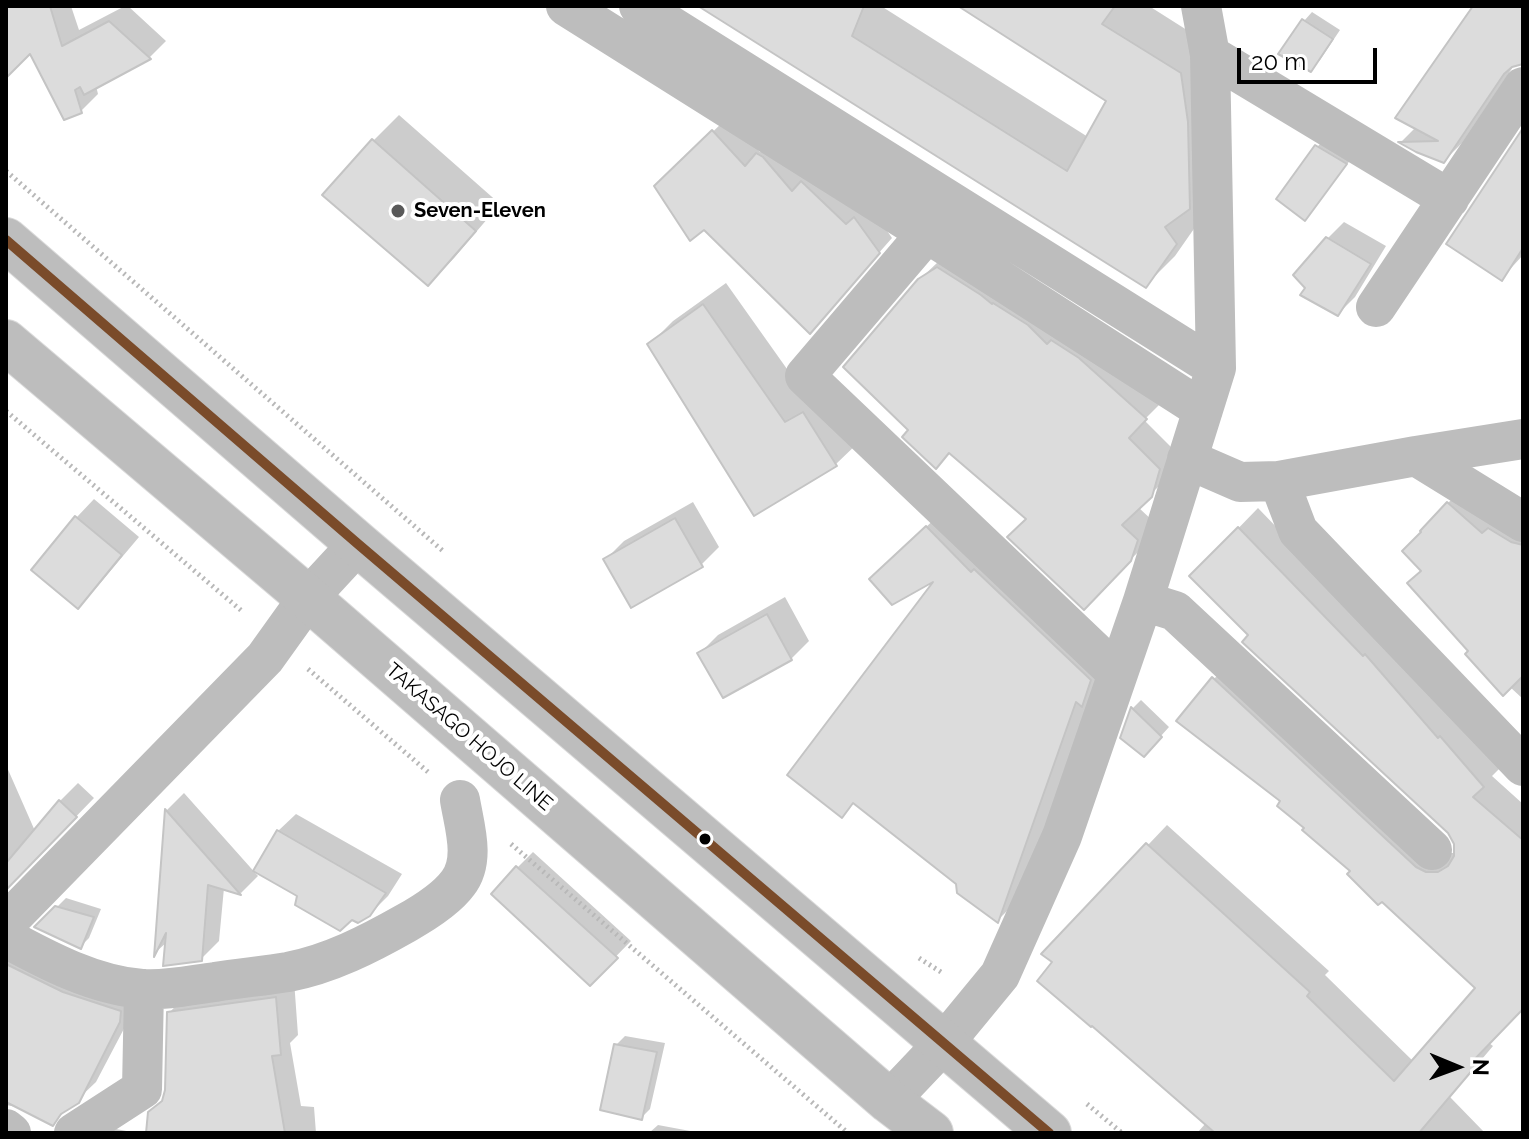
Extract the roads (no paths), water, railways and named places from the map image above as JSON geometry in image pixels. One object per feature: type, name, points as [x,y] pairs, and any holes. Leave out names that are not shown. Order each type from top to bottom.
[{"type":"main road","points":[[6,240],[1049,1133]]},
{"type":"main road","name":"TAKASAGO HOJO LINE","points":[[6,342],[308,598],[889,1101],[931,1133]]},
{"type":"street","points":[[566,6],[792,125],[1216,368]]},
{"type":"street","points":[[639,6],[927,233],[1203,410]]},
{"type":"street","points":[[889,1101],[944,1043],[1000,975],[1062,836],[1143,601],[1216,368],[1210,55],[1201,6]]},
{"type":"street","points":[[1210,55],[1449,199]]},
{"type":"street","points":[[1376,307],[1523,87]]},
{"type":"street","points":[[927,233],[805,376],[1117,673]]},
{"type":"street","points":[[1187,459],[1240,482],[1279,481],[1520,435]]},
{"type":"street","points":[[1416,456],[1523,522]]},
{"type":"street","points":[[1279,481],[1298,531],[1523,766]]},
{"type":"street","points":[[6,923],[265,658],[308,598],[358,544]]},
{"type":"street","points":[[1143,601],[1175,611],[1432,850]]},
{"type":"street","points":[[6,938],[71,970],[109,983],[144,989],[290,971],[331,959],[374,941],[426,911],[459,882],[468,855],[460,800]]},
{"type":"street","points":[[74,1133],[142,1089],[144,989]]},
{"type":"street","points":[[6,1129],[11,1133]]},
{"type":"place","name":"Seven-Eleven","points":[[398,211]]}]
